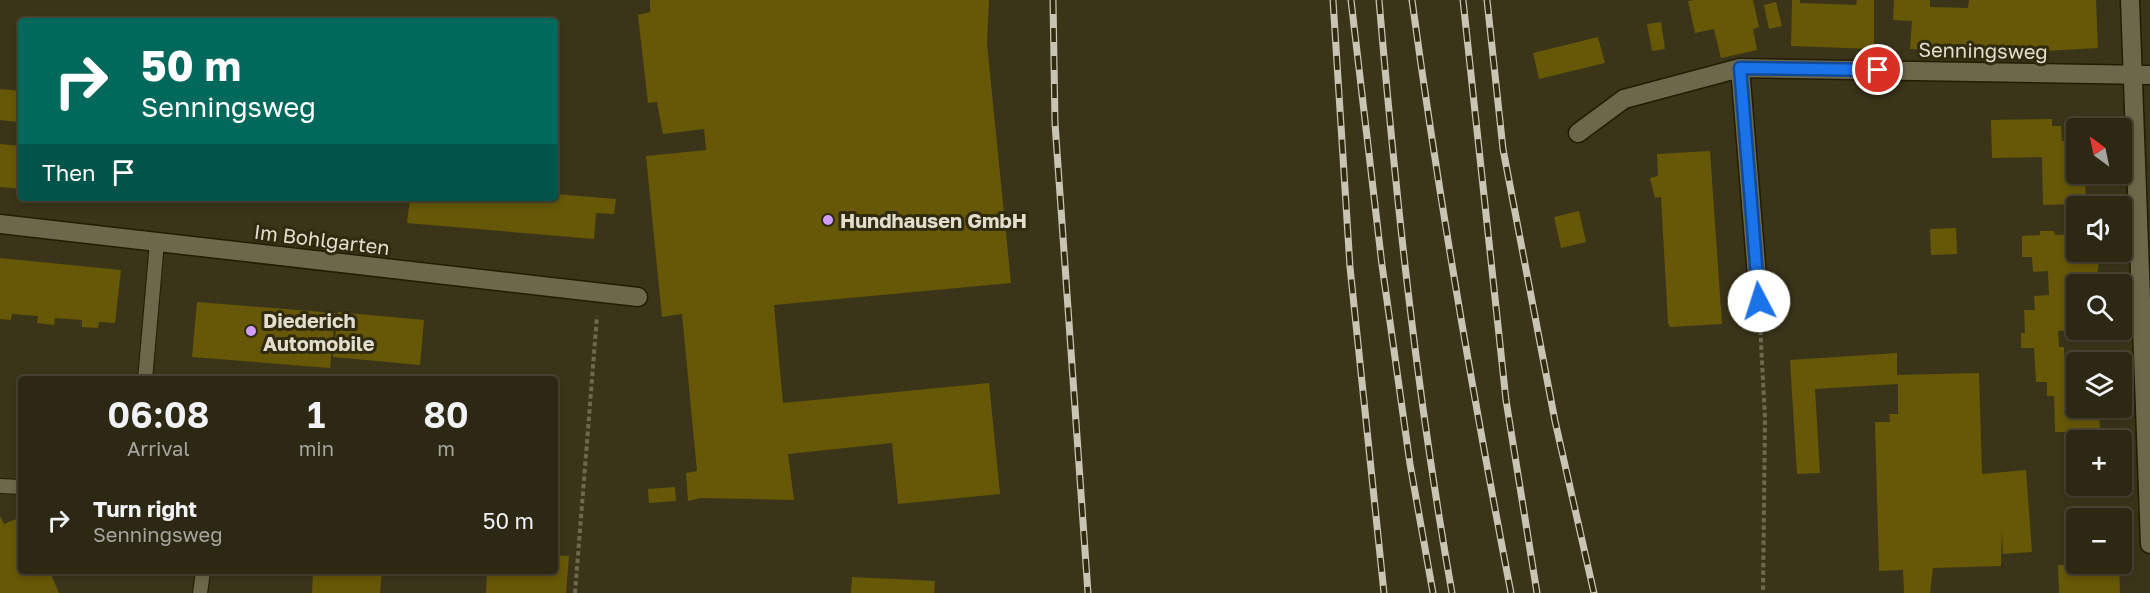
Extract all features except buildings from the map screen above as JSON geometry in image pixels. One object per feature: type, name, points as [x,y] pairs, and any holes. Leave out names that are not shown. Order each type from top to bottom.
[{"type":"street","points":[[2130,0],[2141,75],[2150,544]]},
{"type":"street","points":[[1740,68],[1759,301]]},
{"type":"street","name":"Senningsweg","points":[[1578,133],[1624,99],[1740,68],[2141,75]]},
{"type":"street","name":"Im Bohlgarten","points":[[0,224],[638,297]]},
{"type":"lane","points":[[145,376],[157,242]]},
{"type":"lane","points":[[0,486],[18,487]]},
{"type":"lane","points":[[200,593],[203,574]]},
{"type":"path","points":[[575,593],[599,293]]},
{"type":"path","points":[[1759,301],[1765,418],[1763,593]]},
{"type":"railway","points":[[1053,0],[1055,123],[1088,593]]},
{"type":"railway","points":[[1333,0],[1350,267],[1384,593]]},
{"type":"railway","points":[[1351,0],[1382,265],[1410,464],[1433,593]]},
{"type":"railway","points":[[1379,0],[1418,371],[1452,593]]},
{"type":"railway","points":[[1412,0],[1457,297],[1511,593]]},
{"type":"railway","points":[[1463,0],[1506,400],[1537,593]]},
{"type":"railway","points":[[1487,0],[1503,149],[1555,421],[1594,593]]},
{"type":"place","name":"Hundhausen GmbH","points":[[828,220]]},
{"type":"place","name":"Diederich Automobile","points":[[251,331]]},
{"type":"route","points":[[1759,301],[1740,68],[1878,70]]}]
